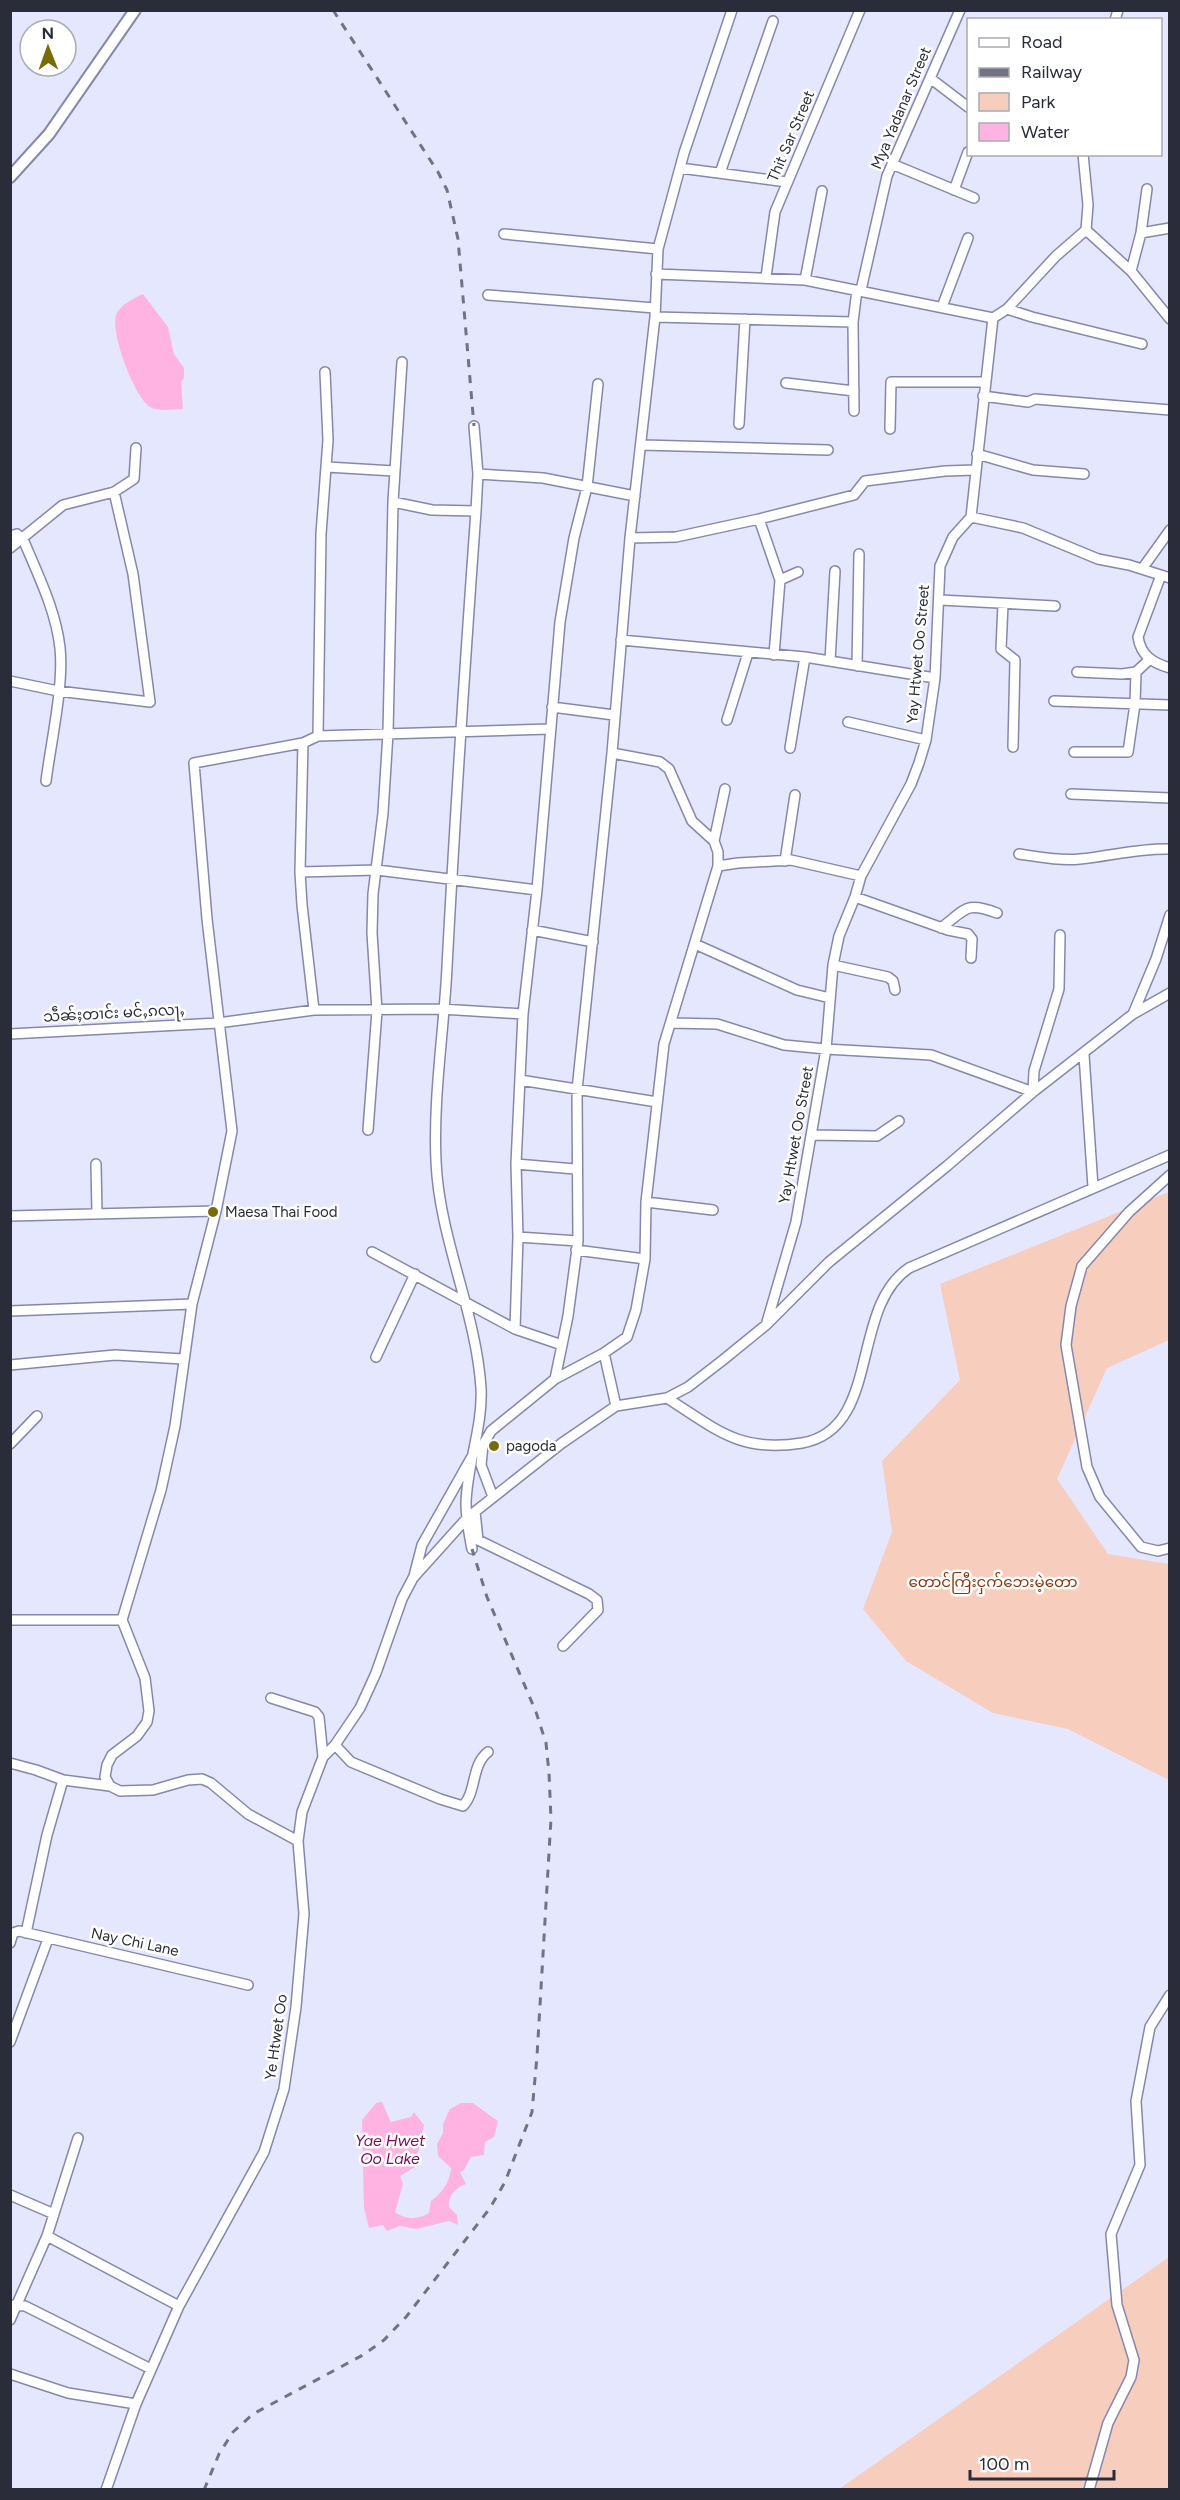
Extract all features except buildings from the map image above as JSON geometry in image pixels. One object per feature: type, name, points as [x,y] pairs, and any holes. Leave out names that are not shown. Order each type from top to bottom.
[{"type":"street","points":[[10,177],[49,134],[135,10]]},
{"type":"street","points":[[555,1379],[577,1246],[575,1169],[577,1090],[612,753],[630,538],[655,312],[658,249],[680,168],[732,10]]},
{"type":"street","name":"Thit Sar Street","points":[[766,277],[775,212],[860,10]]},
{"type":"street","name":"Mya Yadanar Street","points":[[854,411],[853,322],[887,176],[960,10]]},
{"type":"street","points":[[720,173],[773,21]]},
{"type":"street","points":[[930,78],[967,106]]},
{"type":"street","points":[[954,190],[967,156]]},
{"type":"street","points":[[656,274],[805,280],[993,318],[1007,309],[1056,256],[1086,231],[1088,205],[1083,156]]},
{"type":"street","points":[[892,164],[974,198]]},
{"type":"street","points":[[680,168],[787,182]]},
{"type":"street","points":[[1131,271],[1141,233],[1147,189]]},
{"type":"street","points":[[805,280],[822,191]]},
{"type":"street","points":[[1141,233],[1170,228]]},
{"type":"street","points":[[1086,231],[1131,271],[1170,319]]},
{"type":"street","points":[[504,234],[658,249]]},
{"type":"street","points":[[942,307],[968,238]]},
{"type":"street","points":[[488,295],[745,319],[853,322]]},
{"type":"street","points":[[1007,309],[1142,344]]},
{"type":"street","points":[[993,318],[971,517],[1023,528],[1098,559],[1165,577],[1138,637],[1139,648],[1149,660],[1170,668]]},
{"type":"street","points":[[739,424],[745,319]]},
{"type":"street","points":[[368,1130],[377,1011],[372,933],[388,733],[394,471],[402,362]]},
{"type":"street","points":[[318,736],[321,534],[328,440],[325,372]]},
{"type":"street","points":[[890,429],[891,382],[985,382]]},
{"type":"street","points":[[786,383],[854,391]]},
{"type":"street","points":[[515,1329],[518,1237],[516,1164],[523,1014],[537,890],[549,729],[560,622],[574,538],[587,487],[598,384]]},
{"type":"street","points":[[983,396],[1028,402],[1035,399],[1170,410]]},
{"type":"street","points":[[474,426],[478,474],[460,732],[445,1009],[436,1119],[436,1161],[445,1221],[465,1300],[481,1388],[474,1453],[467,1490],[471,1515],[478,1540],[597,1600],[598,1610],[563,1646]]},
{"type":"street","points":[[642,445],[828,450]]},
{"type":"street","points":[[10,548],[63,505],[114,492],[134,479],[136,448]]},
{"type":"street","points":[[977,454],[1033,470],[1084,474]]},
{"type":"street","points":[[327,467],[394,471]]},
{"type":"street","points":[[630,538],[676,537],[759,519],[854,495],[865,481],[945,471],[976,470]]},
{"type":"street","points":[[478,474],[543,478],[635,496]]},
{"type":"street","points":[[10,681],[58,691],[150,702],[133,574],[114,492]]},
{"type":"street","points":[[393,502],[432,510],[476,511]]},
{"type":"street","name":"Yay Htwet Oo Street","points":[[766,1325],[796,1222],[826,1050],[833,965],[839,936],[861,876],[911,784],[926,740],[934,678],[940,600],[940,566],[953,537],[971,517]]},
{"type":"street","points":[[759,519],[780,580],[774,655]]},
{"type":"street","points":[[1142,569],[1170,530]]},
{"type":"street","points":[[10,536],[17,534],[23,538],[50,604],[60,648],[58,691],[46,781]]},
{"type":"street","points":[[857,666],[859,554]]},
{"type":"street","points":[[830,661],[835,571]]},
{"type":"street","points":[[780,580],[798,572]]},
{"type":"street","points":[[940,600],[1055,606]]},
{"type":"street","points":[[1003,604],[1001,649],[1015,660],[1013,747]]},
{"type":"street","points":[[621,640],[805,657],[934,678]]},
{"type":"street","points":[[727,720],[748,653]]},
{"type":"street","points":[[790,748],[805,657]]},
{"type":"street","points":[[1077,672],[1122,674],[1136,672],[1149,660]]},
{"type":"street","points":[[1074,752],[1128,752],[1135,704],[1136,672]]},
{"type":"street","points":[[1054,701],[1170,705]]},
{"type":"street","points":[[552,706],[614,715]]},
{"type":"street","points":[[848,722],[926,740]]},
{"type":"street","points":[[110,1786],[105,1777],[112,1755],[144,1729],[149,1711],[145,1678],[122,1620],[161,1490],[175,1426],[192,1304],[216,1211],[232,1131],[207,919],[194,763],[303,743],[318,736],[549,729]]},
{"type":"street","points":[[303,743],[300,872],[314,1010]]},
{"type":"street","points":[[414,1578],[422,1545],[474,1453],[483,1445],[491,1431],[555,1379],[604,1353],[627,1337],[636,1310],[645,1259],[646,1202],[664,1044],[718,866],[718,852],[714,841],[692,822],[669,769],[660,762],[612,753]]},
{"type":"street","points":[[714,841],[725,789]]},
{"type":"street","points":[[1071,794],[1170,798]]},
{"type":"street","points":[[785,861],[795,795]]},
{"type":"street","points":[[1019,854],[1078,860],[1129,851],[1170,849]]},
{"type":"street","points":[[718,866],[785,861],[861,876]]},
{"type":"street","points":[[300,872],[377,870],[537,890]]},
{"type":"street","points":[[855,897],[941,928],[968,934],[972,939],[971,958]]},
{"type":"street","points":[[941,928],[969,907],[982,907],[997,913]]},
{"type":"street","points":[[1133,1014],[1156,959],[1170,915]]},
{"type":"street","points":[[532,930],[593,942]]},
{"type":"street","points":[[1033,1092],[1034,1071],[1059,989],[1060,934]]},
{"type":"street","points":[[694,944],[797,990],[830,998]]},
{"type":"street","points":[[833,965],[888,977],[893,981],[895,990]]},
{"type":"street","points":[[414,1578],[471,1515],[562,1443],[616,1406],[667,1398],[688,1387],[766,1325],[829,1262],[1033,1092],[1133,1014],[1170,993]]},
{"type":"street","name":"သဵၼ်ႈတၢင်း မင်ႇၵလႃႇ","points":[[10,1034],[218,1023],[314,1010],[445,1009],[523,1014]]},
{"type":"street","points":[[672,1023],[717,1024],[784,1044],[826,1050],[930,1055],[1033,1092]]},
{"type":"street","points":[[1084,1054],[1093,1187]]},
{"type":"street","points":[[520,1080],[657,1102]]},
{"type":"street","points":[[811,1135],[877,1136],[899,1121]]},
{"type":"street","points":[[667,1398],[721,1432],[738,1440],[761,1446],[806,1442],[826,1434],[839,1421],[855,1395],[874,1317],[897,1276],[909,1268],[1170,1155]]},
{"type":"street","points":[[96,1164],[97,1214]]},
{"type":"street","points":[[516,1164],[575,1169]]},
{"type":"street","points":[[1170,1175],[1129,1212],[1082,1266],[1071,1306],[1066,1345],[1087,1467],[1100,1497],[1141,1547],[1158,1551],[1170,1548]]},
{"type":"street","points":[[646,1202],[713,1210]]},
{"type":"street","points":[[10,1216],[216,1211]]},
{"type":"street","points":[[518,1237],[645,1259]]},
{"type":"street","points":[[372,1252],[465,1300],[515,1329],[562,1345]]},
{"type":"street","points":[[376,1357],[416,1274]]},
{"type":"street","points":[[10,1311],[192,1304]]},
{"type":"street","points":[[604,1353],[616,1406]]},
{"type":"street","points":[[10,1365],[115,1355],[183,1359]]},
{"type":"street","points":[[10,1444],[37,1416]]},
{"type":"street","points":[[483,1445],[481,1465],[493,1497]]},
{"type":"street","points":[[471,1515],[472,1549]]},
{"type":"street","name":"Ye Htwet Oo","points":[[106,2490],[136,2404],[179,2306],[264,2152],[284,2089],[296,2007],[304,1914],[298,1841],[302,1812],[323,1757],[360,1708],[376,1673],[402,1599],[414,1578]]},
{"type":"street","points":[[10,1620],[122,1620]]},
{"type":"street","points":[[271,1698],[315,1712],[319,1717],[323,1757]]},
{"type":"street","points":[[335,1744],[351,1762],[462,1806],[468,1801],[480,1760],[488,1752]]},
{"type":"street","points":[[10,1763],[63,1780],[110,1786],[120,1791],[138,1792],[188,1780],[202,1779],[211,1783],[248,1814],[298,1841]]},
{"type":"street","points":[[26,1933],[47,1835],[63,1780]]},
{"type":"street","name":"Nay Chi Lane","points":[[10,1943],[15,1931],[177,1966],[248,1985]]},
{"type":"street","points":[[10,2042],[48,1939]]},
{"type":"street","points":[[1089,2490],[1108,2423],[1131,2377],[1134,2360],[1117,2305],[1111,2234],[1140,2165],[1136,2101],[1150,2027],[1170,1995]]},
{"type":"street","points":[[10,2320],[14,2306],[47,2236],[78,2138]]},
{"type":"street","points":[[10,2195],[54,2214]]},
{"type":"street","points":[[47,2236],[179,2306]]},
{"type":"street","points":[[14,2306],[25,2306],[152,2369]]},
{"type":"street","points":[[10,2374],[68,2393],[136,2404]]},
{"type":"green space","name":"တောင်ကြီးငှက်ဘေးမဲ့တော","points":[[1169,1192],[1169,1340],[1107,1368],[1057,1479],[1108,1554],[1169,1564],[1169,1780],[1068,1729],[993,1713],[906,1661],[863,1609],[892,1532],[882,1461],[960,1380],[940,1284]]},
{"type":"green space","points":[[1169,2257],[1169,2489],[839,2489]]},
{"type":"water","points":[[143,294],[168,327],[174,354],[184,368],[184,378],[181,382],[183,409],[162,410],[150,407],[137,391],[124,363],[116,333],[117,313],[125,304]]},
{"type":"water","name":"Yae Hwet Oo Lake","points":[[382,2102],[391,2122],[411,2117],[414,2112],[424,2125],[415,2167],[400,2176],[403,2184],[395,2212],[407,2218],[420,2217],[429,2213],[431,2201],[442,2191],[449,2178],[451,2168],[438,2156],[437,2144],[450,2109],[461,2103],[473,2103],[498,2121],[494,2137],[485,2142],[484,2155],[471,2157],[464,2170],[460,2172],[466,2184],[453,2193],[449,2203],[449,2207],[457,2215],[458,2225],[449,2221],[416,2229],[400,2226],[387,2231],[383,2225],[369,2228],[364,2208],[362,2120],[376,2103]]},
{"type":"railway","points":[[333,10],[438,172],[447,190],[458,239],[474,426]]},
{"type":"railway","points":[[204,2490],[219,2454],[233,2432],[253,2414],[363,2355],[384,2340],[406,2317],[490,2208],[505,2182],[532,2112],[551,1819],[546,1743],[536,1712],[487,1597],[472,1549]]},
{"type":"place","name":"Maesa Thai Food","points":[[213,1212]]},
{"type":"place","name":"pagoda","points":[[494,1446]]}]
